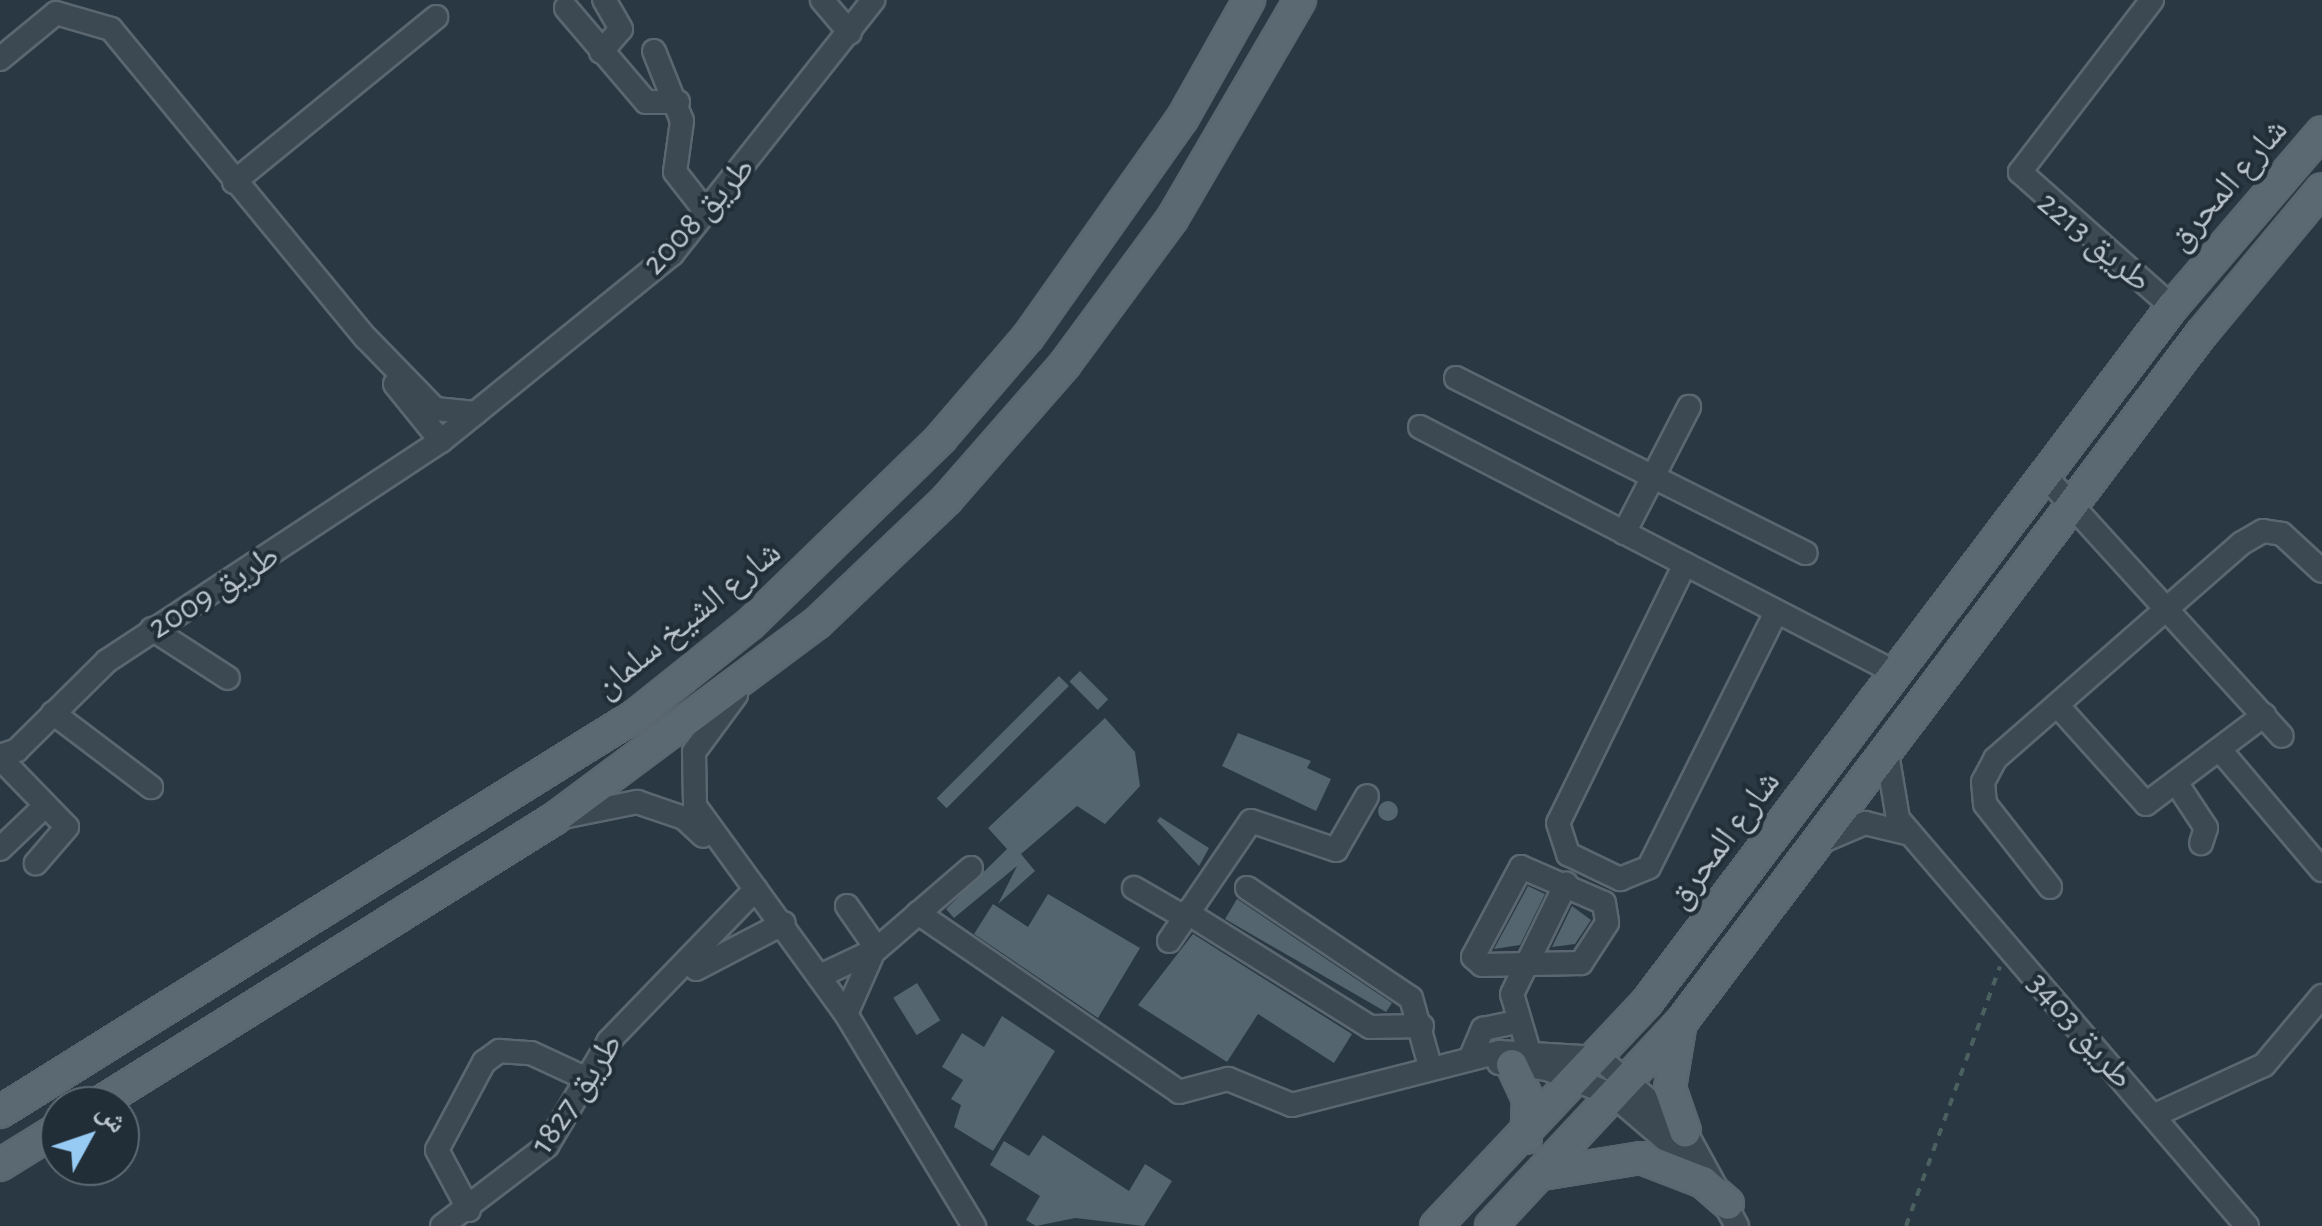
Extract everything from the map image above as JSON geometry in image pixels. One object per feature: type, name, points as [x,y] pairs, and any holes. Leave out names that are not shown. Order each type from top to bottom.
[{"type":"main road","name":"شارع الشيخ سلمان","points":[[0,1112],[636,715],[750,624],[941,438],[1028,337],[1160,151],[1249,0]]},
{"type":"main road","points":[[127,1086],[554,819],[748,681],[947,498],[1065,364],[1191,189],[1300,0]]},
{"type":"main road","name":"شارع المحرق","points":[[1436,1226],[1526,1138],[1590,1068],[2046,477],[2172,307],[2322,132]]},
{"type":"main road","name":"شارع المحرق","points":[[1491,1226],[1683,1020],[2075,500],[2322,188]]},
{"type":"main road","points":[[1896,673],[1905,727]]},
{"type":"main road","points":[[1683,1020],[1670,1076],[1684,1131]]},
{"type":"main road","points":[[1520,1056],[1528,1100],[1526,1138]]},
{"type":"main road","points":[[0,1166],[40,1141]]},
{"type":"main road","points":[[1539,1174],[1641,1158],[1688,1174],[1732,1215]]},
{"type":"street","points":[[602,52],[621,29],[604,0]]},
{"type":"street","points":[[822,0],[850,33]]},
{"type":"street","name":"طريق 2008","points":[[476,413],[672,254],[873,0]]},
{"type":"street","name":"طريق 2213","points":[[2152,0],[2020,172],[2172,307]]},
{"type":"street","points":[[566,8],[646,102],[678,102]]},
{"type":"street","points":[[2,54],[38,23],[71,12],[110,28],[366,338],[441,441]]},
{"type":"street","points":[[234,182],[436,17]]},
{"type":"street","points":[[654,50],[678,102],[675,172],[707,213]]},
{"type":"street","points":[[366,338],[436,408],[476,413]]},
{"type":"street","points":[[1456,378],[1806,552]]},
{"type":"street","points":[[1624,533],[1689,407]]},
{"type":"street","name":"طريق 2009","points":[[0,757],[152,629],[441,441],[476,413]]},
{"type":"street","points":[[1420,427],[1896,673]]},
{"type":"street","points":[[2046,477],[2075,500],[2282,736]]},
{"type":"street","points":[[2050,888],[1985,804],[1982,782],[1995,758],[2262,532],[2282,534],[2322,572]]},
{"type":"street","points":[[1685,564],[1558,823],[1568,854],[1620,879],[1649,867],[1776,612]]},
{"type":"street","points":[[152,629],[228,678]]},
{"type":"street","points":[[748,681],[706,728],[688,786],[754,892]]},
{"type":"street","points":[[2057,704],[2133,796],[2159,802],[2264,716]]},
{"type":"street","points":[[53,713],[152,787]]},
{"type":"street","points":[[2221,752],[2322,870]]},
{"type":"street","name":"طريق 3403","points":[[1886,753],[1888,798],[1913,836],[2248,1226]]},
{"type":"street","points":[[0,757],[68,832],[36,863]]},
{"type":"street","points":[[2180,787],[2206,828],[2201,844]]},
{"type":"street","points":[[1169,940],[1251,821],[1336,850],[1367,796]]},
{"type":"street","points":[[554,819],[612,804],[660,806],[710,842],[820,976],[974,1226]]},
{"type":"street","points":[[0,849],[45,806]]},
{"type":"street","points":[[1819,843],[1864,823],[1913,836]]},
{"type":"street","points":[[1530,867],[1604,903],[1607,923],[1581,962],[1526,964],[1482,965],[1472,947],[1513,871],[1530,867]]},
{"type":"street","points":[[846,1014],[850,988],[877,949],[971,868]]},
{"type":"street","points":[[1520,1056],[1512,994],[1566,884]]},
{"type":"street","points":[[1134,888],[1370,1026],[1422,1026]]},
{"type":"street","points":[[1247,888],[1410,998],[1422,1026],[1430,1066]]},
{"type":"street","name":"طريق 1827","points":[[442,1226],[469,1210],[548,1146],[582,1077],[754,892]]},
{"type":"street","points":[[847,906],[877,949]]},
{"type":"street","points":[[918,913],[1167,1089],[1228,1078],[1292,1105],[1430,1066],[1470,1059],[1520,1056],[1590,1068],[1684,1131],[1732,1215]]},
{"type":"street","points":[[780,925],[960,1226]]},
{"type":"street","name":"طريق 1827","points":[[659,991],[780,925]]},
{"type":"street","points":[[820,976],[877,949]]},
{"type":"street","points":[[2154,1116],[2264,1066],[2322,996]]},
{"type":"street","points":[[1470,1059],[1483,1028],[1515,1022]]},
{"type":"street","points":[[469,1210],[437,1150],[484,1062],[498,1052],[531,1054],[582,1077]]},
{"type":"street","points":[[1621,1086],[1732,1215]]},
{"type":"path","points":[[1906,1226],[2008,946]]},
{"type":"building","points":[[1080,671],[1108,699],[1098,710],[1069,682]]},
{"type":"building","points":[[1059,676],[1069,686],[947,808],[937,798]]},
{"type":"building","points":[[1105,718],[1135,752],[1140,786],[1105,824],[1077,806],[1021,854],[1035,871],[998,904],[1017,866],[954,918],[946,909],[1007,849],[988,828]]},
{"type":"building","points":[[1238,733],[1311,761],[1307,768],[1331,779],[1316,811],[1222,766]]},
{"type":"building","points":[[1384,801],[1392,801],[1398,811],[1392,821],[1384,821],[1378,815],[1378,807]]},
{"type":"building","points":[[1160,817],[1209,848],[1199,866],[1157,821]]},
{"type":"building","points":[[1528,886],[1545,894],[1520,945],[1494,949]]},
{"type":"building","points":[[1048,894],[1140,948],[1098,1018],[974,934],[993,904],[1028,927]]},
{"type":"building","points":[[1237,899],[1392,1003],[1386,1012],[1225,919]]},
{"type":"building","points":[[1572,906],[1591,920],[1575,944],[1552,947]]},
{"type":"building","points":[[1193,934],[1352,1034],[1334,1063],[1258,1014],[1227,1062],[1138,1005]]},
{"type":"building","points":[[917,983],[940,1020],[917,1035],[893,998]]},
{"type":"building","points":[[1002,1016],[1055,1051],[993,1151],[954,1127],[961,1105],[951,1099],[963,1080],[942,1067],[962,1033],[984,1047]]},
{"type":"building","points":[[1043,1135],[1129,1191],[1145,1164],[1172,1181],[1144,1226],[1075,1218],[1036,1226],[1026,1220],[1040,1196],[990,1165],[1004,1141],[1029,1156]]}]
